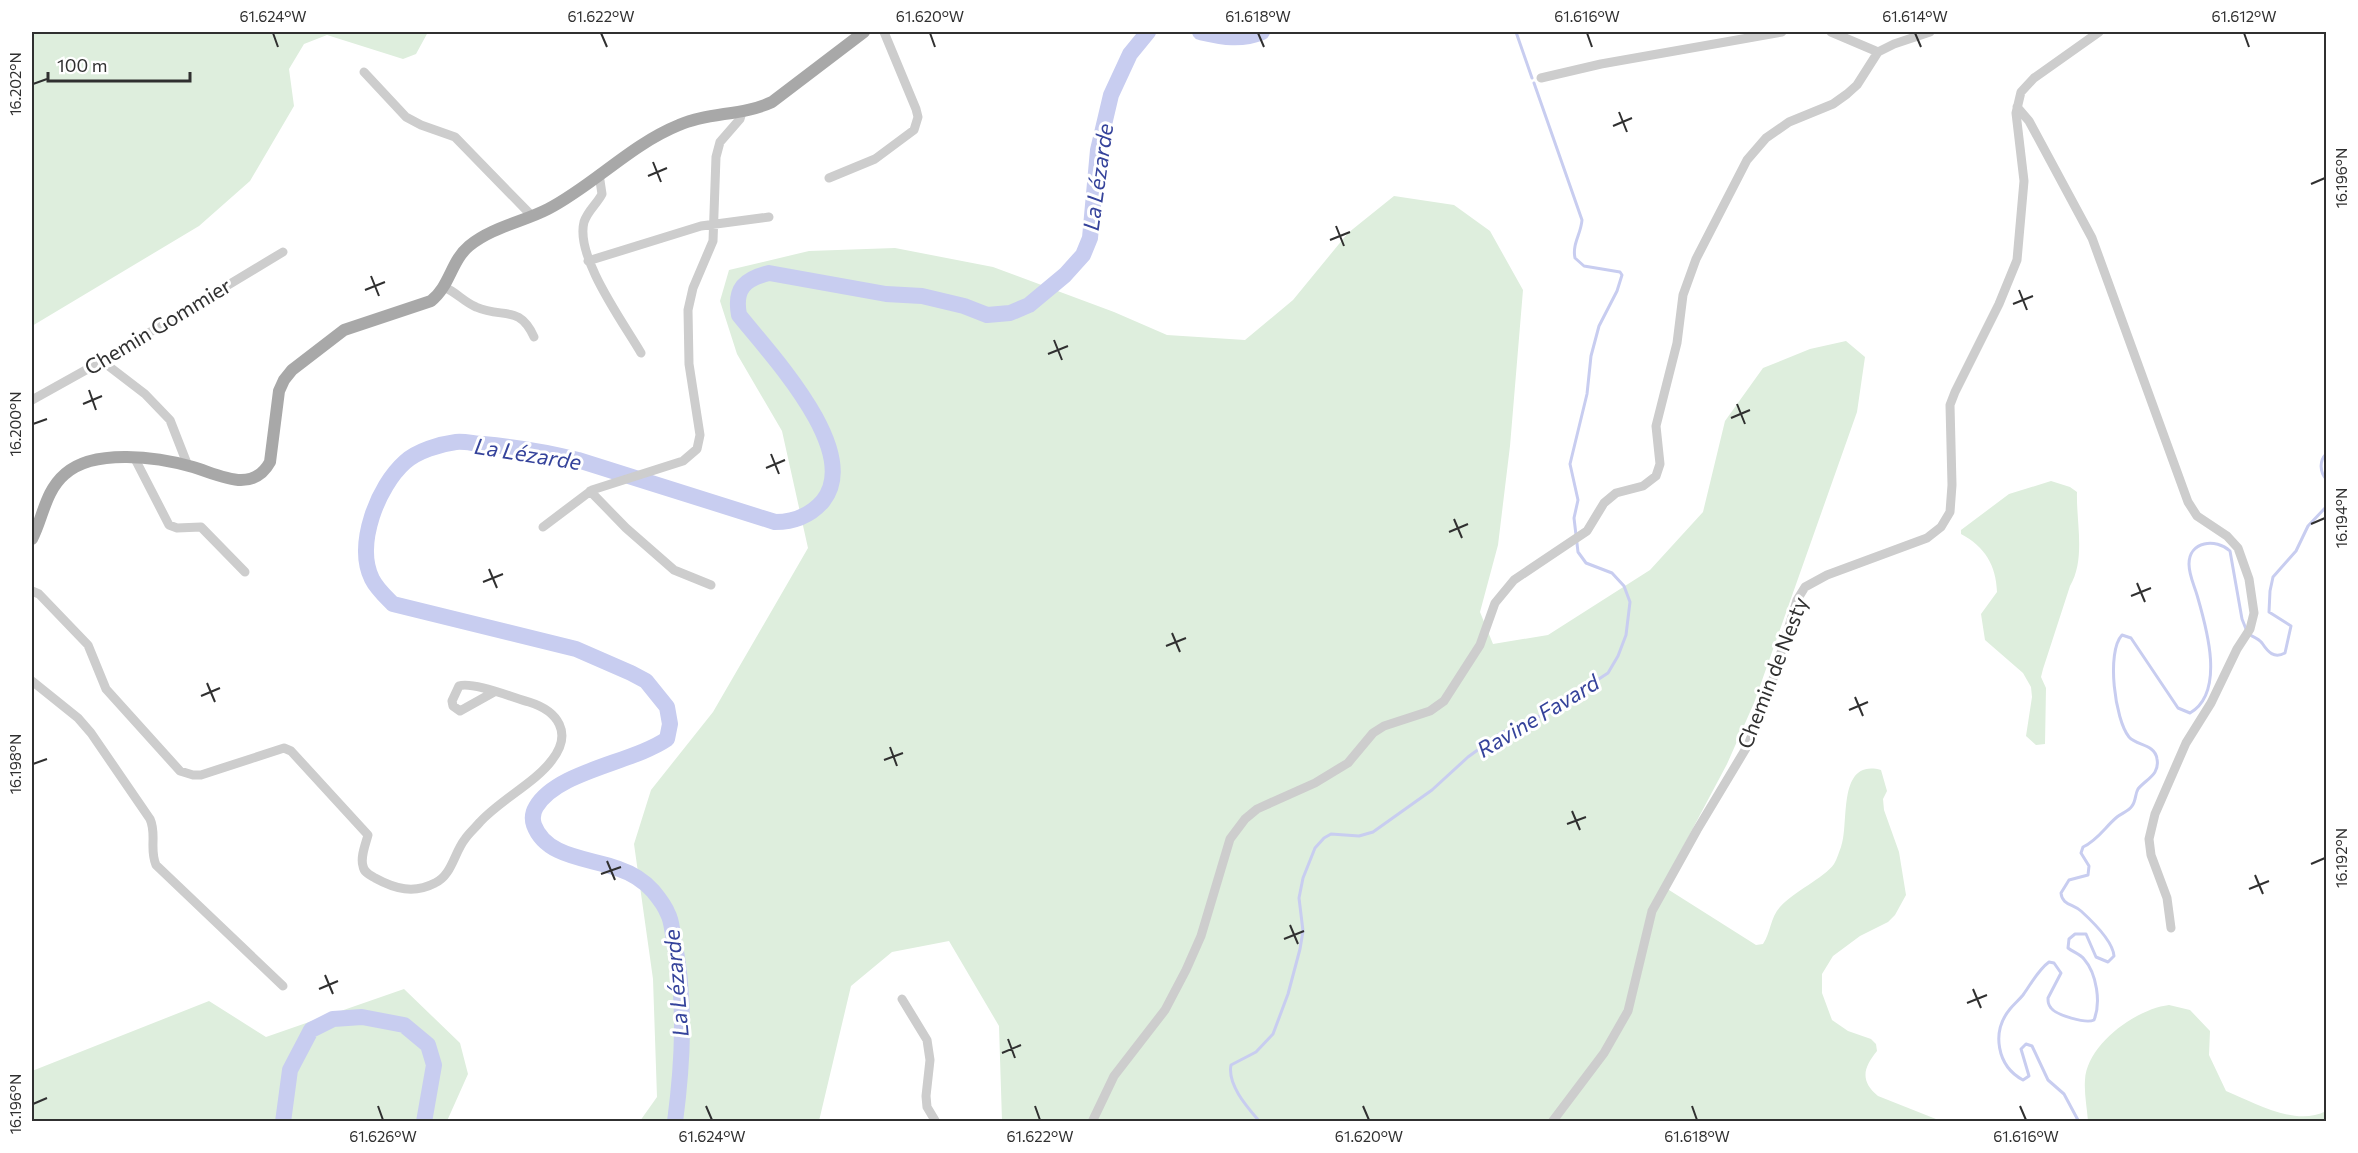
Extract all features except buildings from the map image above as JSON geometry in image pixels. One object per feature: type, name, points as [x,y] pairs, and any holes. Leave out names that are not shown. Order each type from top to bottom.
[{"type":"main road","points":[[32,539],[49,494],[65,474],[78,465],[93,460],[134,457],[188,466],[240,480],[260,475],[266,471],[270,462],[279,392],[285,380],[292,370],[344,330],[431,301],[441,294],[458,256],[471,244],[491,232],[532,216],[571,195],[643,144],[681,123],[742,112],[772,102],[864,32]]},
{"type":"street","points":[[830,178],[875,159],[914,130],[916,109],[884,32]]},
{"type":"street","points":[[1541,78],[1601,64],[1782,32]]},
{"type":"street","points":[[1831,32],[1878,52]]},
{"type":"street","points":[[1092,1122],[1114,1076],[1165,1010],[1186,970],[1201,936],[1230,839],[1245,819],[1257,809],[1315,783],[1348,763],[1373,733],[1384,726],[1430,711],[1444,701],[1480,645],[1495,603],[1514,580],[1580,537],[1587,531],[1604,503],[1616,493],[1643,486],[1656,477],[1660,464],[1656,426],[1677,344],[1683,295],[1696,259],[1747,160],[1766,138],[1789,122],[1833,104],[1847,94],[1857,85],[1878,52],[1930,32]]},
{"type":"street","points":[[2099,32],[2034,78],[2021,92],[2017,107],[2029,121],[2092,238],[2188,502],[2197,516],[2227,536],[2238,548],[2249,579],[2254,613],[2250,629],[2236,649],[2211,703],[2186,743],[2155,814],[2149,839],[2151,855],[2167,898],[2171,928]]},
{"type":"street","points":[[364,72],[406,117],[455,137],[532,216]]},
{"type":"street","name":"Chemin de Nesty","points":[[1552,1122],[1605,1053],[1628,1011],[1652,911],[1748,745],[1772,682],[1797,600],[1805,587],[1827,575],[1887,555],[1927,538],[1941,527],[1950,512],[1952,485],[1950,405],[1999,304],[2017,260],[2024,181],[2017,107]]},
{"type":"street","points":[[543,527],[591,491],[683,461],[692,456],[700,442],[689,364],[688,310],[693,288],[711,249],[715,223],[716,157],[720,142],[740,119],[742,112]]},
{"type":"street","points":[[599,174],[602,194],[591,208],[584,223],[588,261],[641,353]]},
{"type":"street","points":[[588,261],[644,242],[715,223],[770,217]]},
{"type":"street","name":"Chemin Gommier","points":[[32,400],[102,362],[283,252]]},
{"type":"street","points":[[444,287],[481,309],[520,317],[527,323],[534,338]]},
{"type":"street","points":[[102,362],[145,394],[170,420],[188,466]]},
{"type":"street","points":[[134,457],[169,525],[177,528],[201,527],[245,572]]},
{"type":"street","points":[[591,491],[626,528],[674,570],[711,585]]},
{"type":"street","points":[[32,591],[39,594],[88,645],[106,689],[180,771],[193,776],[201,775],[284,748],[291,751],[368,835],[362,859],[367,873],[393,888],[423,888],[445,877],[464,840],[491,809],[543,769],[558,750],[561,729],[558,719],[540,706],[494,692]]},
{"type":"street","points":[[32,681],[78,718],[91,733],[150,819],[155,834],[152,852],[156,865],[283,986]]},
{"type":"street","points":[[902,999],[927,1040],[930,1060],[927,1107],[936,1122]]},
{"type":"green space","points":[[32,32],[428,32],[416,54],[403,59],[327,35],[304,44],[289,69],[294,106],[250,181],[199,226],[32,326]]},
{"type":"green space","points":[[1394,196],[1454,205],[1490,231],[1523,290],[1510,446],[1498,545],[1480,612],[1493,644],[1548,635],[1650,570],[1703,512],[1725,421],[1763,368],[1810,349],[1846,341],[1865,357],[1857,412],[1754,703],[1727,764],[1667,877],[1669,890],[1756,945],[1763,944],[1780,907],[1834,864],[1843,837],[1847,796],[1857,774],[1867,769],[1881,770],[1887,791],[1883,799],[1884,810],[1899,852],[1906,895],[1895,915],[1888,922],[1860,936],[1833,956],[1822,974],[1822,993],[1832,1020],[1848,1031],[1871,1039],[1876,1044],[1877,1051],[1865,1074],[1872,1090],[1878,1096],[1941,1121],[1002,1121],[999,1026],[949,941],[892,952],[851,986],[819,1121],[640,1121],[657,1097],[653,979],[634,844],[651,790],[713,712],[808,548],[782,431],[737,354],[720,301],[729,270],[809,251],[895,248],[993,267],[1114,312],[1167,335],[1245,340],[1293,300],[1348,233]]},
{"type":"green space","points":[[2051,481],[2070,487],[2077,492],[2079,552],[2075,575],[2041,677],[2046,688],[2045,744],[2036,745],[2026,736],[2032,697],[2031,687],[2023,673],[1985,640],[1981,614],[1997,592],[1994,573],[1983,551],[1961,534],[1961,530],[2009,494]]},
{"type":"green space","points":[[404,989],[460,1043],[468,1074],[447,1121],[32,1121],[32,1071],[209,1001],[266,1037]]},
{"type":"green space","points":[[2169,1005],[2190,1010],[2210,1031],[2209,1055],[2226,1091],[2262,1107],[2289,1115],[2314,1115],[2326,1111],[2326,1121],[2088,1121],[2085,1080],[2094,1054],[2115,1030],[2128,1021],[2142,1013]]},
{"type":"waterway","name":"La Lézarde","points":[[675,1122],[680,1076],[682,1008],[678,963],[667,911],[653,891],[633,875],[559,851],[548,844],[540,836],[533,818],[536,807],[546,795],[560,785],[596,768],[635,755],[667,739],[670,724],[667,707],[646,681],[576,649],[393,604],[374,583],[367,565],[368,533],[378,500],[395,472],[410,458],[436,446],[463,442],[531,450],[578,460],[775,522],[789,521],[807,514],[823,501],[832,480],[831,456],[822,430],[807,404],[789,377],[739,315],[738,298],[743,286],[753,278],[769,273],[886,294],[922,296],[964,306],[987,315],[1010,313],[1029,305],[1065,275],[1083,255],[1090,238],[1098,150],[1111,95],[1130,54],[1148,32]]},
{"type":"waterway","name":"La Lézarde","points":[[1200,32],[1224,37],[1239,37],[1262,32]]},
{"type":"waterway","name":"Ravine Favard","points":[[1516,32],[1532,78]]},
{"type":"waterway","name":"Ravine Favard","points":[[1260,1122],[1235,1088],[1231,1065],[1256,1052],[1273,1034],[1288,994],[1300,949],[1303,931],[1299,898],[1303,878],[1315,848],[1331,834],[1359,836],[1373,832],[1432,790],[1468,757],[1501,733],[1547,713],[1608,673],[1626,635],[1630,602],[1624,586],[1612,573],[1586,563],[1578,552],[1574,518],[1578,500],[1570,464],[1587,394],[1591,356],[1599,326],[1617,291],[1622,275],[1620,272],[1584,266],[1575,258],[1575,248],[1582,220],[1534,83]]},
{"type":"waterway","points":[[2326,454],[2321,467],[2326,479]]},
{"type":"waterway","points":[[2250,635],[2259,640],[2272,654],[2285,653],[2291,626],[2269,612],[2273,577],[2296,551],[2308,526],[2326,507]]},
{"type":"waterway","points":[[2079,1122],[2064,1094],[2048,1080],[2032,1046],[2026,1044],[2021,1049],[2029,1076],[2023,1080],[2007,1066],[2002,1057],[1999,1038],[2004,1018],[2041,969],[2049,962],[2054,963],[2061,973],[2048,998],[2051,1008],[2071,1018],[2094,1020],[2097,1005],[2095,980],[2084,959],[2068,948],[2069,939],[2075,934],[2086,934],[2096,957],[2108,962],[2114,956],[2110,944],[2091,920],[2063,900],[2061,893],[2069,880],[2088,875],[2089,866],[2081,853],[2083,847],[2117,817],[2131,808],[2138,789],[2156,769],[2156,754],[2129,737],[2120,716],[2116,702],[2113,670],[2117,644],[2122,635],[2131,638],[2178,708],[2190,713],[2201,703],[2208,690],[2210,658],[2205,624],[2189,564],[2193,550],[2198,546],[2211,543],[2230,551],[2242,619],[2246,629]]},
{"type":"waterway","name":"La Lézarde","points":[[283,1122],[290,1070],[311,1030],[333,1019],[362,1017],[404,1025],[428,1045],[434,1065],[424,1122]]}]
